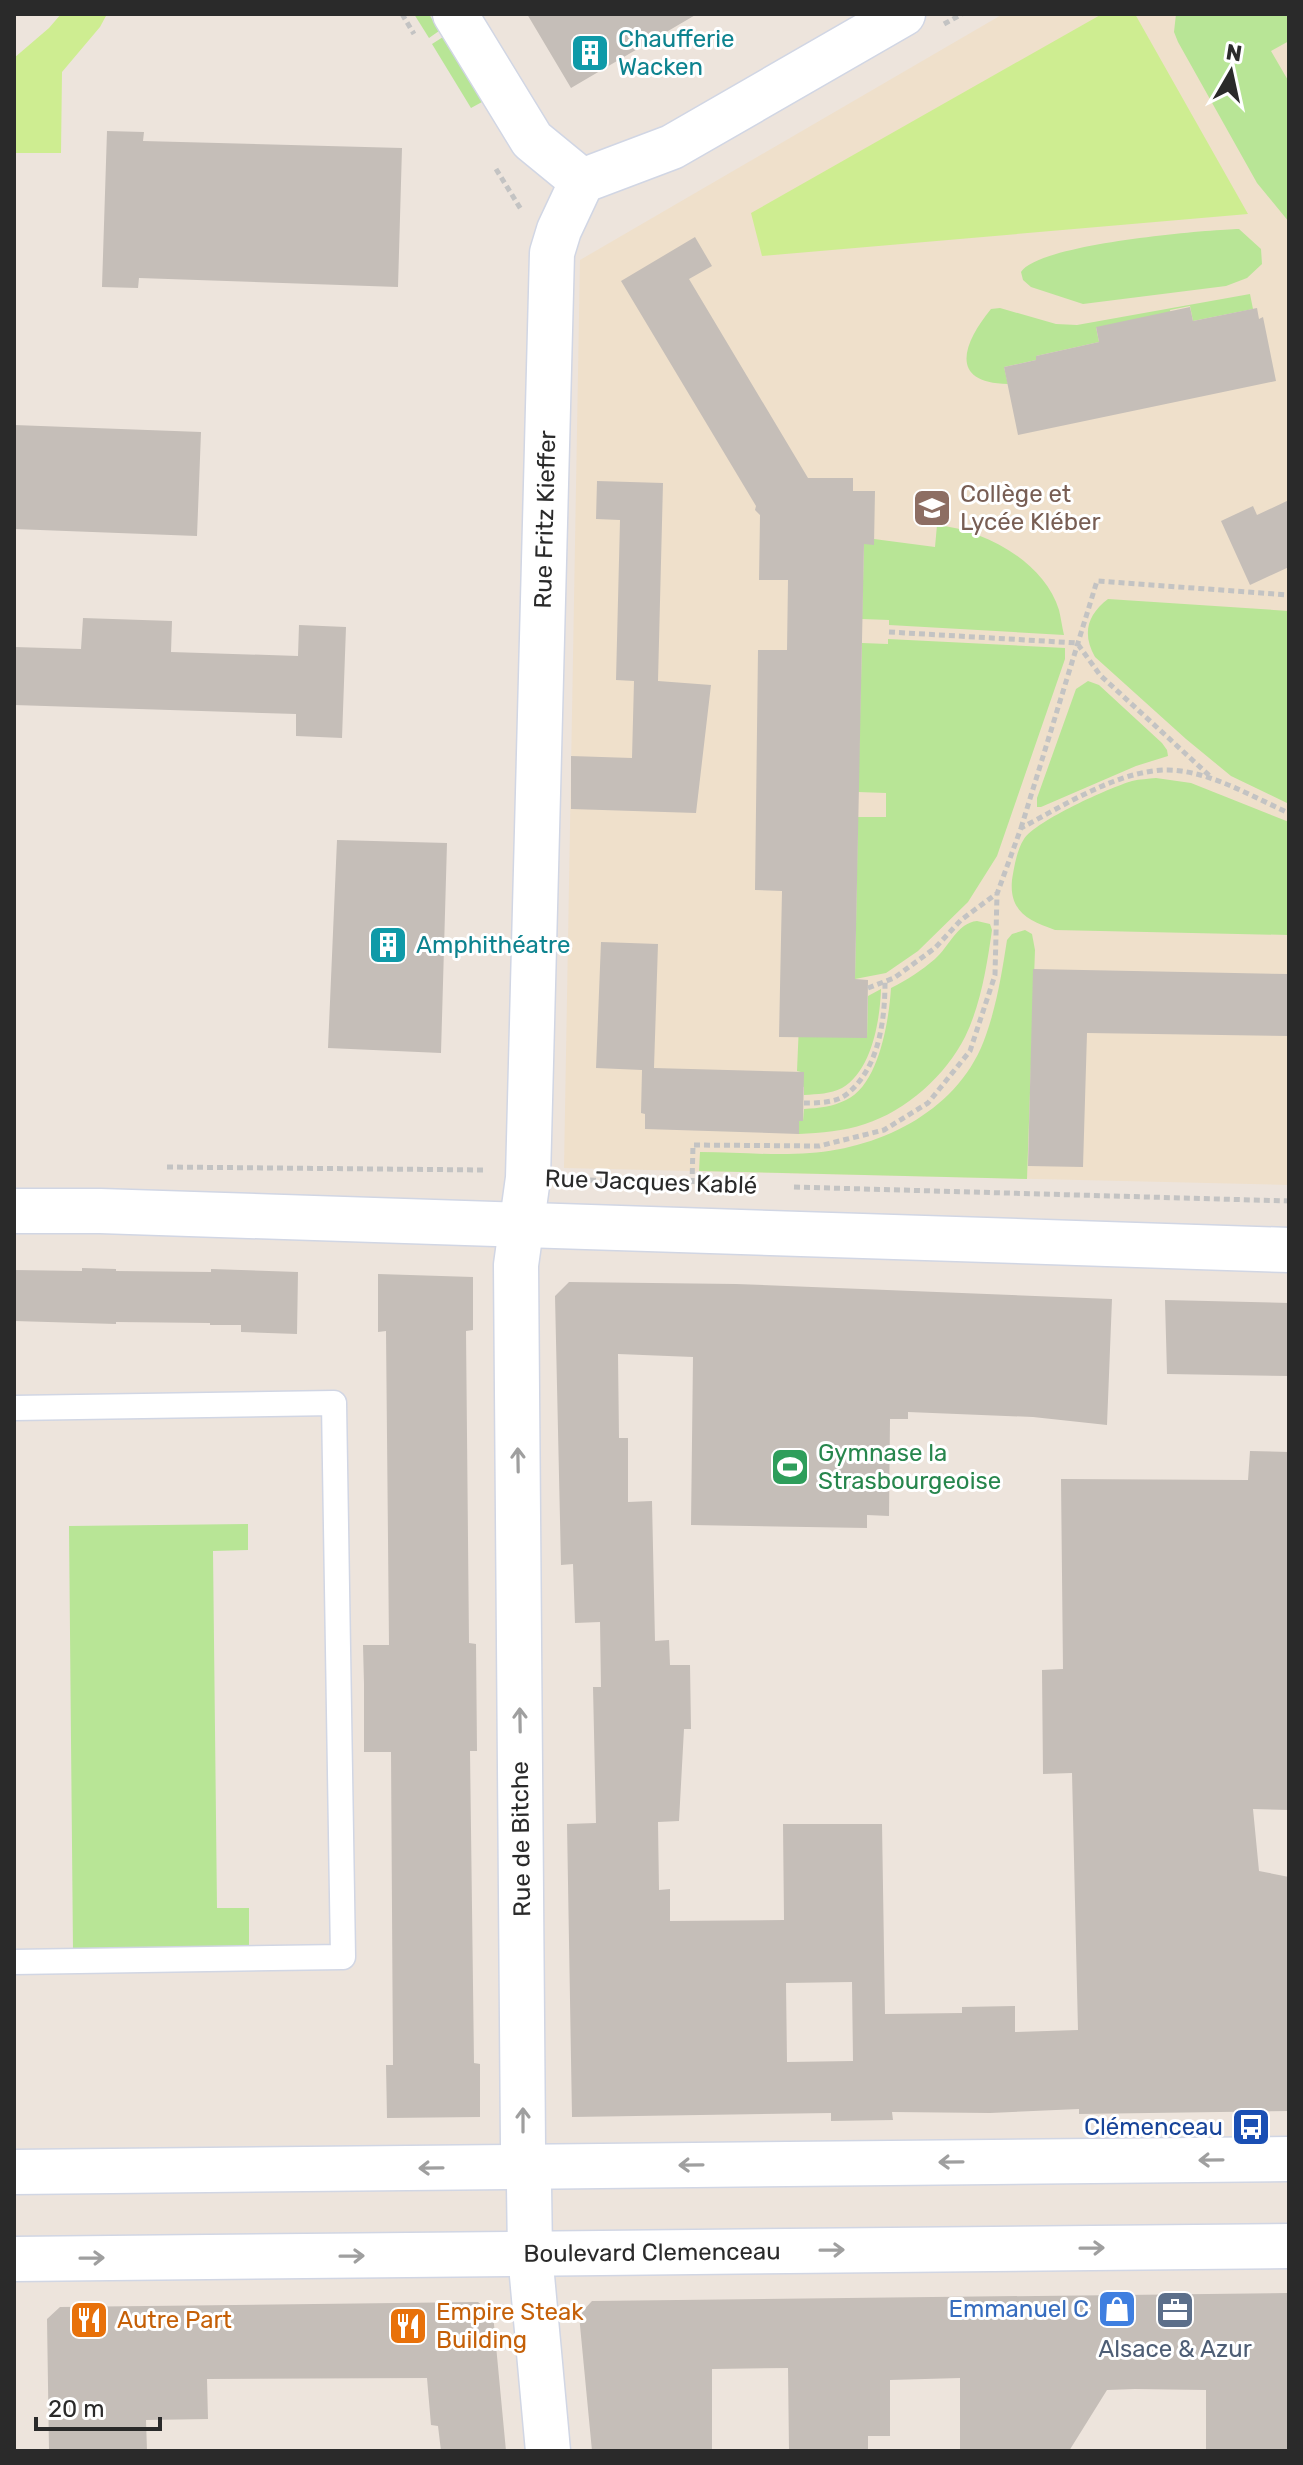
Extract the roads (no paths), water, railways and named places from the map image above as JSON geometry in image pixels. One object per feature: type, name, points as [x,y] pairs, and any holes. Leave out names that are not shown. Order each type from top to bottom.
[{"type":"street","points":[[455,14],[532,140],[582,181],[672,147],[903,14]]},
{"type":"street","name":"Rue Fritz Kieffer","points":[[521,1227],[528,1178],[552,253],[582,181]]},
{"type":"street","name":"Rue Jacques Kablé","points":[[14,1211],[100,1211],[1289,1250]]},
{"type":"street","name":"Rue de Bitche","points":[[521,1227],[516,1265],[523,2146],[548,2451]]},
{"type":"street","points":[[14,2172],[1289,2159]]},
{"type":"street","name":"Boulevard Clemenceau","points":[[14,2259],[1289,2246]]},
{"type":"lane","points":[[14,1408],[334,1403],[343,1957],[14,1962]]},
{"type":"place","name":"Chaufferie Wacken","points":[[590,53]]},
{"type":"place","name":"Collège et Lycée Kléber","points":[[932,508]]},
{"type":"place","name":"Amphithéatre","points":[[388,945]]},
{"type":"place","name":"Gymnase la Strasbourgeoise","points":[[790,1467]]},
{"type":"place","name":"Clémenceau","points":[[1251,2127]]},
{"type":"place","name":"Emmanuel C","points":[[1117,2309]]},
{"type":"place","name":"Alsace & Azur","points":[[1175,2310]]},
{"type":"place","name":"Autre Part","points":[[89,2320]]},
{"type":"place","name":"Empire Steak Building","points":[[408,2326]]}]
